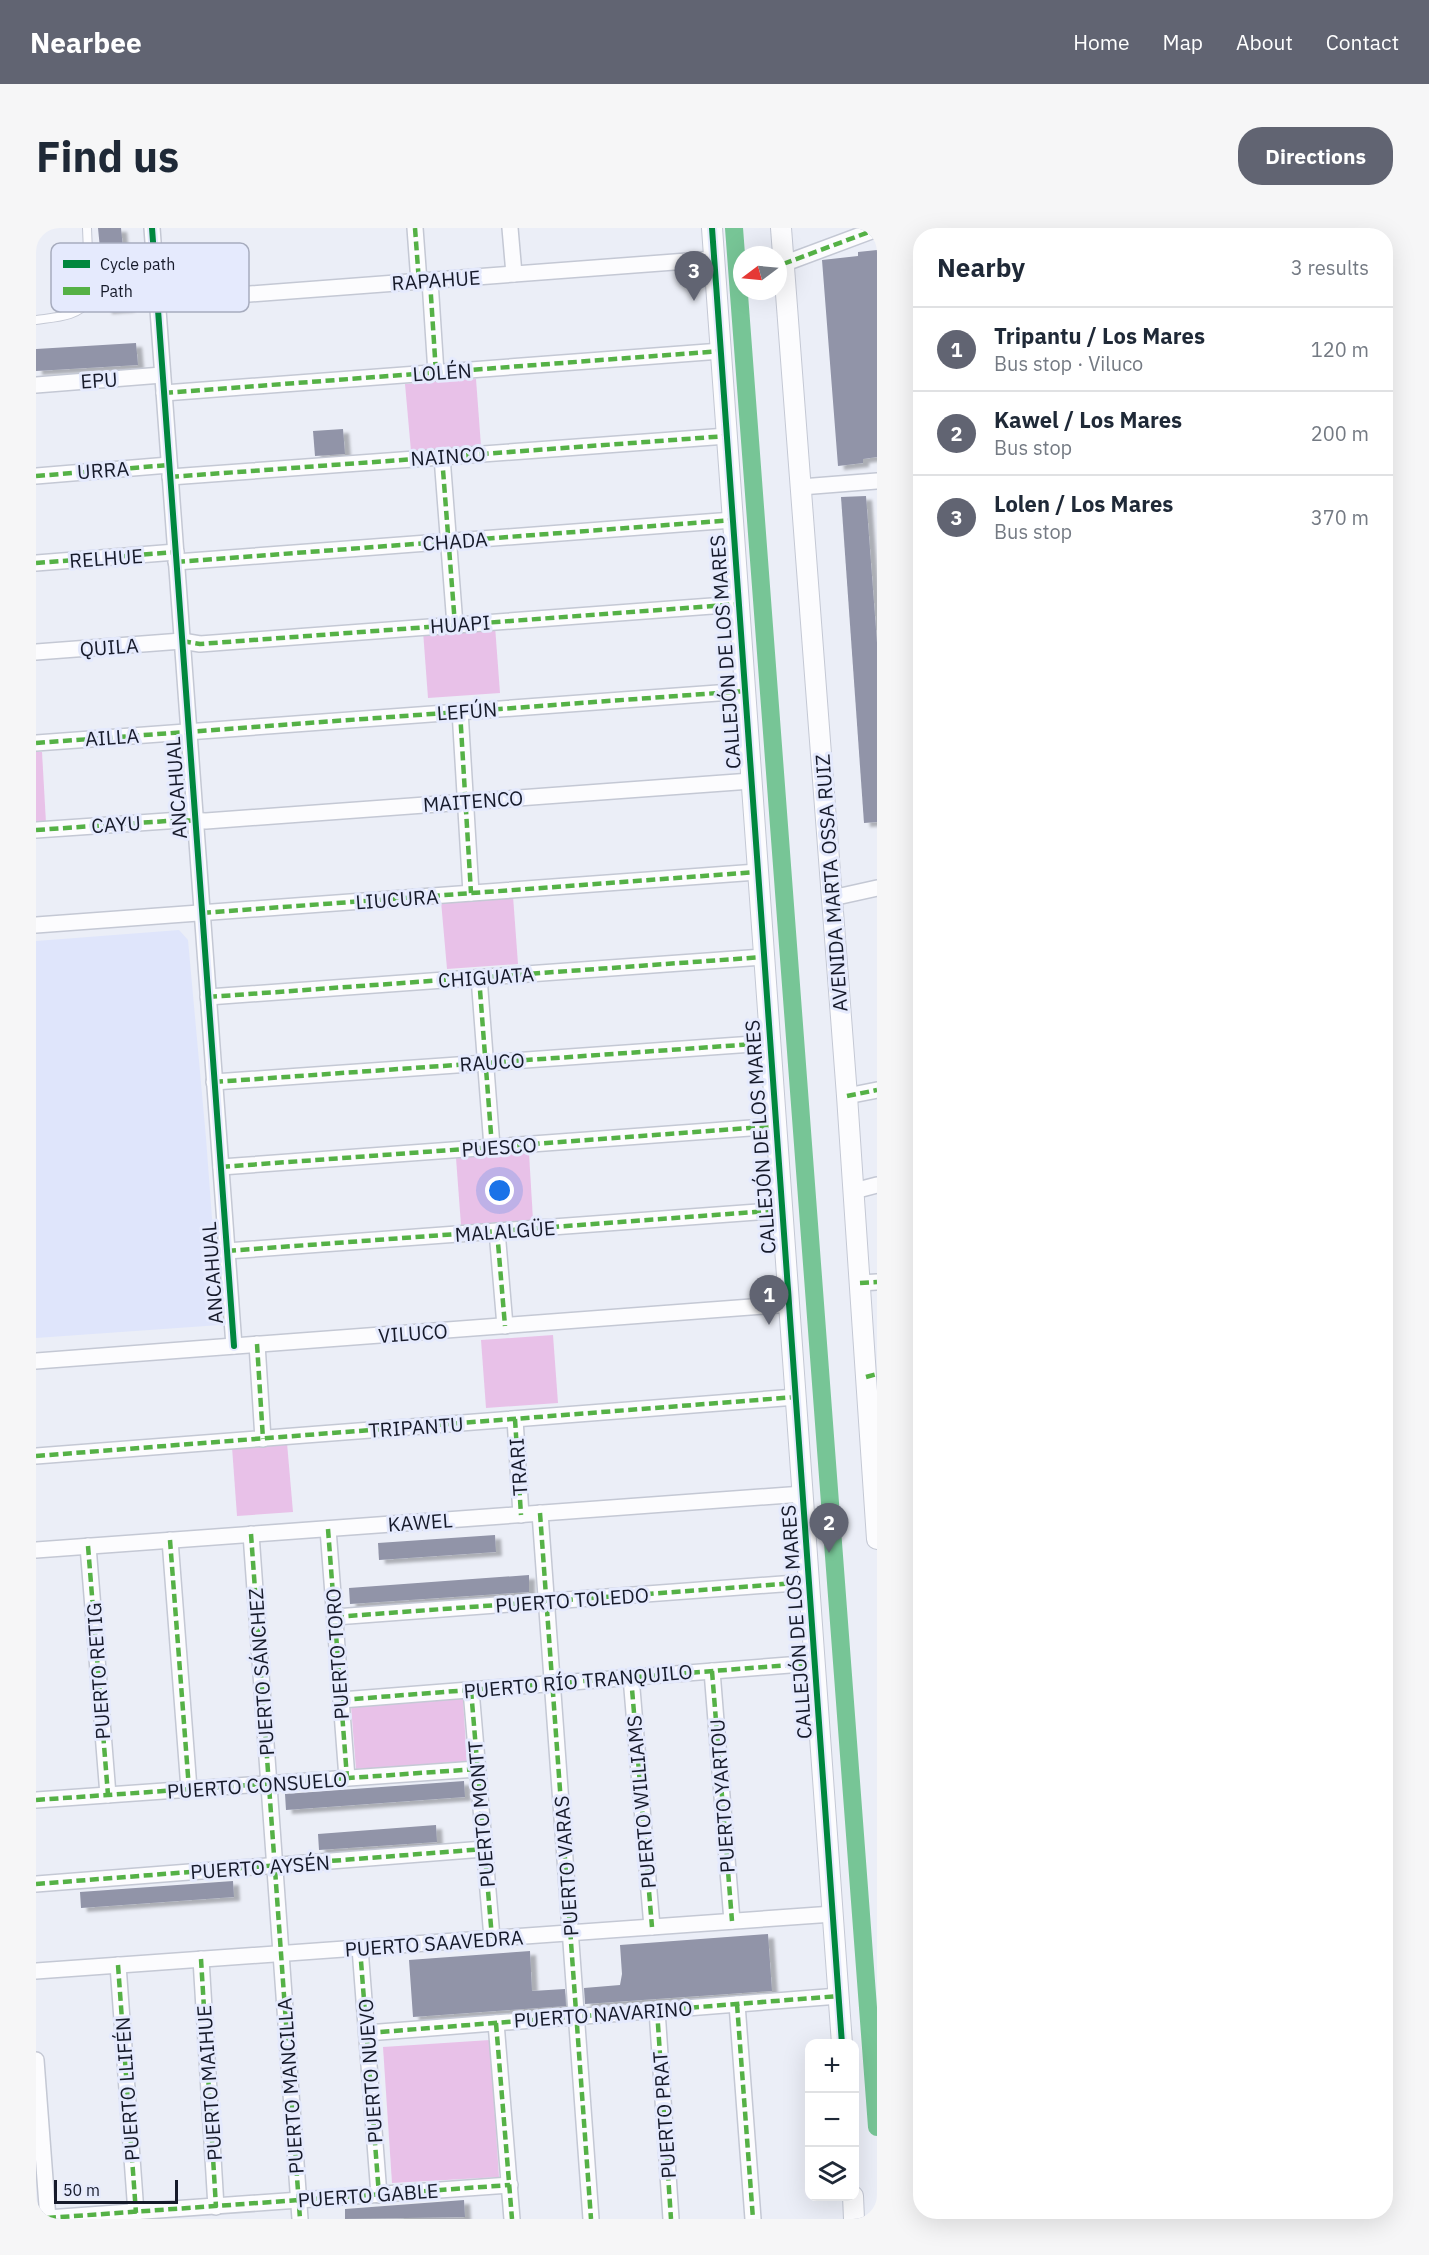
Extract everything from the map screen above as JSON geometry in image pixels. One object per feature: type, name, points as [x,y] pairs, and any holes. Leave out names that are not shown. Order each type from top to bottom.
[{"type":"street","name":"ANCAHUAL","points":[[152,228],[153,243]]},
{"type":"street","points":[[415,228],[436,372]]},
{"type":"street","points":[[510,228],[514,274]]},
{"type":"street","name":"CALLEJÓN DE LOS MARES","points":[[712,228],[842,2039]]},
{"type":"street","name":"AVENIDA MARTA OSSA RUIZ","points":[[781,228],[782,246]]},
{"type":"street","points":[[787,263],[877,230]]},
{"type":"street","name":"RAPAHUE","points":[[249,294],[714,260]]},
{"type":"street","name":"AVENIDA MARTA OSSA RUIZ","points":[[786,300],[854,1191],[868,1282],[877,1539]]},
{"type":"street","name":"ANCAHUAL","points":[[158,312],[234,1346]]},
{"type":"street","name":"LOLÉN","points":[[164,393],[721,351]]},
{"type":"street","name":"EPU","points":[[36,385],[162,375]]},
{"type":"street","name":"NAINCO","points":[[170,471],[442,457],[727,436]]},
{"type":"street","points":[[442,457],[455,625]]},
{"type":"street","name":"URRA","points":[[36,476],[170,471]]},
{"type":"street","points":[[801,487],[877,481]]},
{"type":"street","name":"CHADA","points":[[176,557],[449,541],[733,520]]},
{"type":"street","name":"RELHUE","points":[[36,562],[176,557]]},
{"type":"street","name":"HUAPI","points":[[182,641],[200,644],[739,604]]},
{"type":"street","name":"QUILA","points":[[36,652],[182,641]]},
{"type":"street","name":"LEFÚN","points":[[189,731],[745,690]]},
{"type":"street","points":[[460,711],[471,893]]},
{"type":"street","name":"AILLA","points":[[36,743],[189,731]]},
{"type":"street","name":"MAITENCO","points":[[195,821],[751,781]]},
{"type":"street","name":"CAYU","points":[[36,830],[195,821]]},
{"type":"street","name":"LIUCURA","points":[[36,925],[757,872]]},
{"type":"street","points":[[832,898],[877,888]]},
{"type":"street","name":"CHIGUATA","points":[[208,997],[763,957]]},
{"type":"street","points":[[479,977],[492,1147]]},
{"type":"street","name":"RAUCO","points":[[214,1082],[769,1043]]},
{"type":"street","points":[[847,1096],[877,1090]]},
{"type":"street","name":"PUESCO","points":[[221,1167],[777,1125]]},
{"type":"street","points":[[854,1191],[877,1185]]},
{"type":"street","name":"MALALGÜE","points":[[227,1251],[783,1210]]},
{"type":"street","points":[[497,1231],[506,1326]]},
{"type":"street","name":"VILUCO","points":[[36,1361],[789,1304]]},
{"type":"street","points":[[257,1344],[262,1439]]},
{"type":"street","name":"TRIPANTU","points":[[36,1456],[796,1397]]},
{"type":"street","name":"TRARI","points":[[514,1419],[521,1515]]},
{"type":"street","name":"KAWEL","points":[[36,1550],[803,1494]]},
{"type":"street","name":"PUERTO VARAS","points":[[540,1513],[591,2219]]},
{"type":"street","name":"PUERTO TORO","points":[[328,1529],[347,1778]]},
{"type":"street","name":"PUERTO SÁNCHEZ","points":[[251,1534],[281,1953]]},
{"type":"street","points":[[170,1540],[189,1789]]},
{"type":"street","name":"PUERTO RETIG","points":[[88,1546],[108,1795]]},
{"type":"street","name":"PUERTO TOLEDO","points":[[335,1617],[809,1582]]},
{"type":"street","name":"PUERTO RÍO TRANQUILO","points":[[341,1700],[815,1663]]},
{"type":"street","name":"PUERTO YARTOU","points":[[712,1671],[732,1921]]},
{"type":"street","name":"PUERTO WILLIAMS","points":[[631,1677],[652,1927]]},
{"type":"street","name":"PUERTO MONTT","points":[[471,1690],[492,1938]]},
{"type":"street","name":"PUERTO CONSUELO","points":[[36,1800],[477,1769]]},
{"type":"street","name":"PUERTO AYSÉN","points":[[36,1884],[484,1850]]},
{"type":"street","name":"PUERTO SAAVEDRA","points":[[36,1971],[833,1914]]},
{"type":"street","name":"PUERTO NUEVO","points":[[360,1948],[379,2195]]},
{"type":"street","name":"PUERTO MANCILLA","points":[[281,1953],[300,2219]]},
{"type":"street","name":"PUERTO MAIHUE","points":[[201,1959],[216,2206]]},
{"type":"street","name":"PUERTO LLIFÉN","points":[[118,1965],[136,2213]]},
{"type":"street","name":"PUERTO NAVARINO","points":[[367,2033],[839,1996]]},
{"type":"street","points":[[737,2004],[753,2219]]},
{"type":"street","name":"PUERTO PRAT","points":[[657,2010],[671,2219]]},
{"type":"street","points":[[496,2023],[512,2219]]},
{"type":"street","points":[[36,2060],[48,2218]]},
{"type":"street","name":"PUERTO GABLE","points":[[48,2218],[510,2185]]},
{"type":"street","points":[[853,2201],[854,2219]]},
{"type":"lane","points":[[87,228],[88,243]]},
{"type":"lane","points":[[36,320],[77,312]]},
{"type":"shaded area","points":[[476,379],[481,446],[411,451],[405,384]]},
{"type":"shaded area","points":[[495,626],[500,693],[428,698],[423,631]]},
{"type":"shaded area","points":[[36,752],[42,752],[46,823],[36,824]]},
{"type":"shaded area","points":[[513,896],[518,964],[447,969],[441,901]]},
{"type":"shaded area","points":[[179,930],[188,940],[220,1325],[36,1338],[36,941]]},
{"type":"shaded area","points":[[529,1153],[533,1220],[461,1225],[456,1158]]},
{"type":"shaded area","points":[[553,1335],[558,1403],[486,1408],[481,1340]]},
{"type":"shaded area","points":[[287,1443],[293,1512],[237,1516],[232,1447]]},
{"type":"shaded area","points":[[463,1699],[467,1762],[356,1769],[351,1706]]},
{"type":"shaded area","points":[[490,2040],[499,2177],[392,2183],[383,2047]]},
{"type":"building","points":[[98,228],[121,228],[122,243],[99,243]]},
{"type":"building","points":[[877,250],[877,457],[863,459],[863,463],[838,466],[822,260],[858,256],[858,252]]},
{"type":"building","points":[[136,343],[138,365],[36,371],[36,349]]},
{"type":"building","points":[[343,429],[345,454],[315,456],[313,431]]},
{"type":"building","points":[[866,496],[877,643],[877,822],[864,823],[841,497]]},
{"type":"building","points":[[495,1535],[496,1552],[379,1560],[378,1543]]},
{"type":"building","points":[[529,1575],[529,1592],[350,1604],[349,1588]]},
{"type":"building","points":[[464,1781],[465,1797],[286,1810],[285,1794]]},
{"type":"building","points":[[436,1825],[437,1842],[319,1850],[318,1834]]},
{"type":"building","points":[[233,1881],[234,1897],[81,1908],[80,1892]]},
{"type":"building","points":[[768,1934],[772,1991],[585,2004],[584,1988],[620,1985],[622,1974],[620,1945]]},
{"type":"building","points":[[530,1951],[532,1991],[565,1989],[566,2006],[413,2017],[409,1960]]},
{"type":"building","points":[[464,2200],[465,2217],[345,2219],[345,2209]]},
{"type":"waterway","points":[[734,228],[877,2127]]},
{"type":"marked path","points":[[415,228],[419,282]]},
{"type":"marked path","points":[[787,263],[877,229]]},
{"type":"marked path","points":[[430,281],[436,373]]},
{"type":"marked path","points":[[164,393],[721,351]]},
{"type":"marked path","points":[[170,477],[727,436]]},
{"type":"marked path","points":[[442,457],[455,625]]},
{"type":"marked path","points":[[36,476],[169,465]]},
{"type":"marked path","points":[[176,562],[733,520]]},
{"type":"marked path","points":[[36,563],[176,552]]},
{"type":"marked path","points":[[182,641],[200,644],[739,604]]},
{"type":"marked path","points":[[36,743],[745,691]]},
{"type":"marked path","points":[[460,711],[471,893]]},
{"type":"marked path","points":[[36,830],[195,821]]},
{"type":"marked path","points":[[202,913],[757,872]]},
{"type":"marked path","points":[[208,997],[763,957]]},
{"type":"marked path","points":[[479,977],[492,1147]]},
{"type":"marked path","points":[[214,1082],[769,1043]]},
{"type":"marked path","points":[[847,1096],[877,1090]]},
{"type":"marked path","points":[[221,1167],[777,1126]]},
{"type":"marked path","points":[[227,1251],[783,1210]]},
{"type":"marked path","points":[[497,1231],[505,1326]]},
{"type":"marked path","points":[[860,1283],[877,1282]]},
{"type":"marked path","points":[[257,1344],[263,1439]]},
{"type":"marked path","points":[[866,1377],[877,1374]]},
{"type":"marked path","points":[[36,1456],[796,1397]]},
{"type":"marked path","points":[[515,1419],[521,1515]]},
{"type":"marked path","points":[[540,1513],[591,2219]]},
{"type":"marked path","points":[[328,1529],[347,1778]]},
{"type":"marked path","points":[[251,1534],[300,2219]]},
{"type":"marked path","points":[[170,1540],[189,1789]]},
{"type":"marked path","points":[[88,1546],[108,1795]]},
{"type":"marked path","points":[[335,1617],[809,1582]]},
{"type":"marked path","points":[[341,1700],[815,1663]]},
{"type":"marked path","points":[[712,1671],[732,1921]]},
{"type":"marked path","points":[[631,1677],[652,1927]]},
{"type":"marked path","points":[[471,1690],[492,1938]]},
{"type":"marked path","points":[[36,1800],[477,1769]]},
{"type":"marked path","points":[[36,1884],[484,1849]]},
{"type":"marked path","points":[[360,1948],[379,2195]]},
{"type":"marked path","points":[[201,1959],[216,2207]]},
{"type":"marked path","points":[[118,1965],[136,2213]]},
{"type":"marked path","points":[[367,2033],[839,1996]]},
{"type":"marked path","points":[[737,2004],[753,2219]]},
{"type":"marked path","points":[[657,2010],[671,2219]]},
{"type":"marked path","points":[[496,2023],[512,2219]]},
{"type":"marked path","points":[[47,2218],[510,2185]]},
{"type":"cycle path","points":[[152,228],[153,243]]},
{"type":"cycle path","points":[[712,228],[842,2039]]},
{"type":"cycle path","points":[[158,312],[234,1346]]},
{"type":"place","name":"Lolen / Los Mares","points":[[694,301]]},
{"type":"place","name":"Tripantu / Los Mares","points":[[769,1325]]},
{"type":"place","name":"Kawel / Los Mares","points":[[829,1553]]}]
